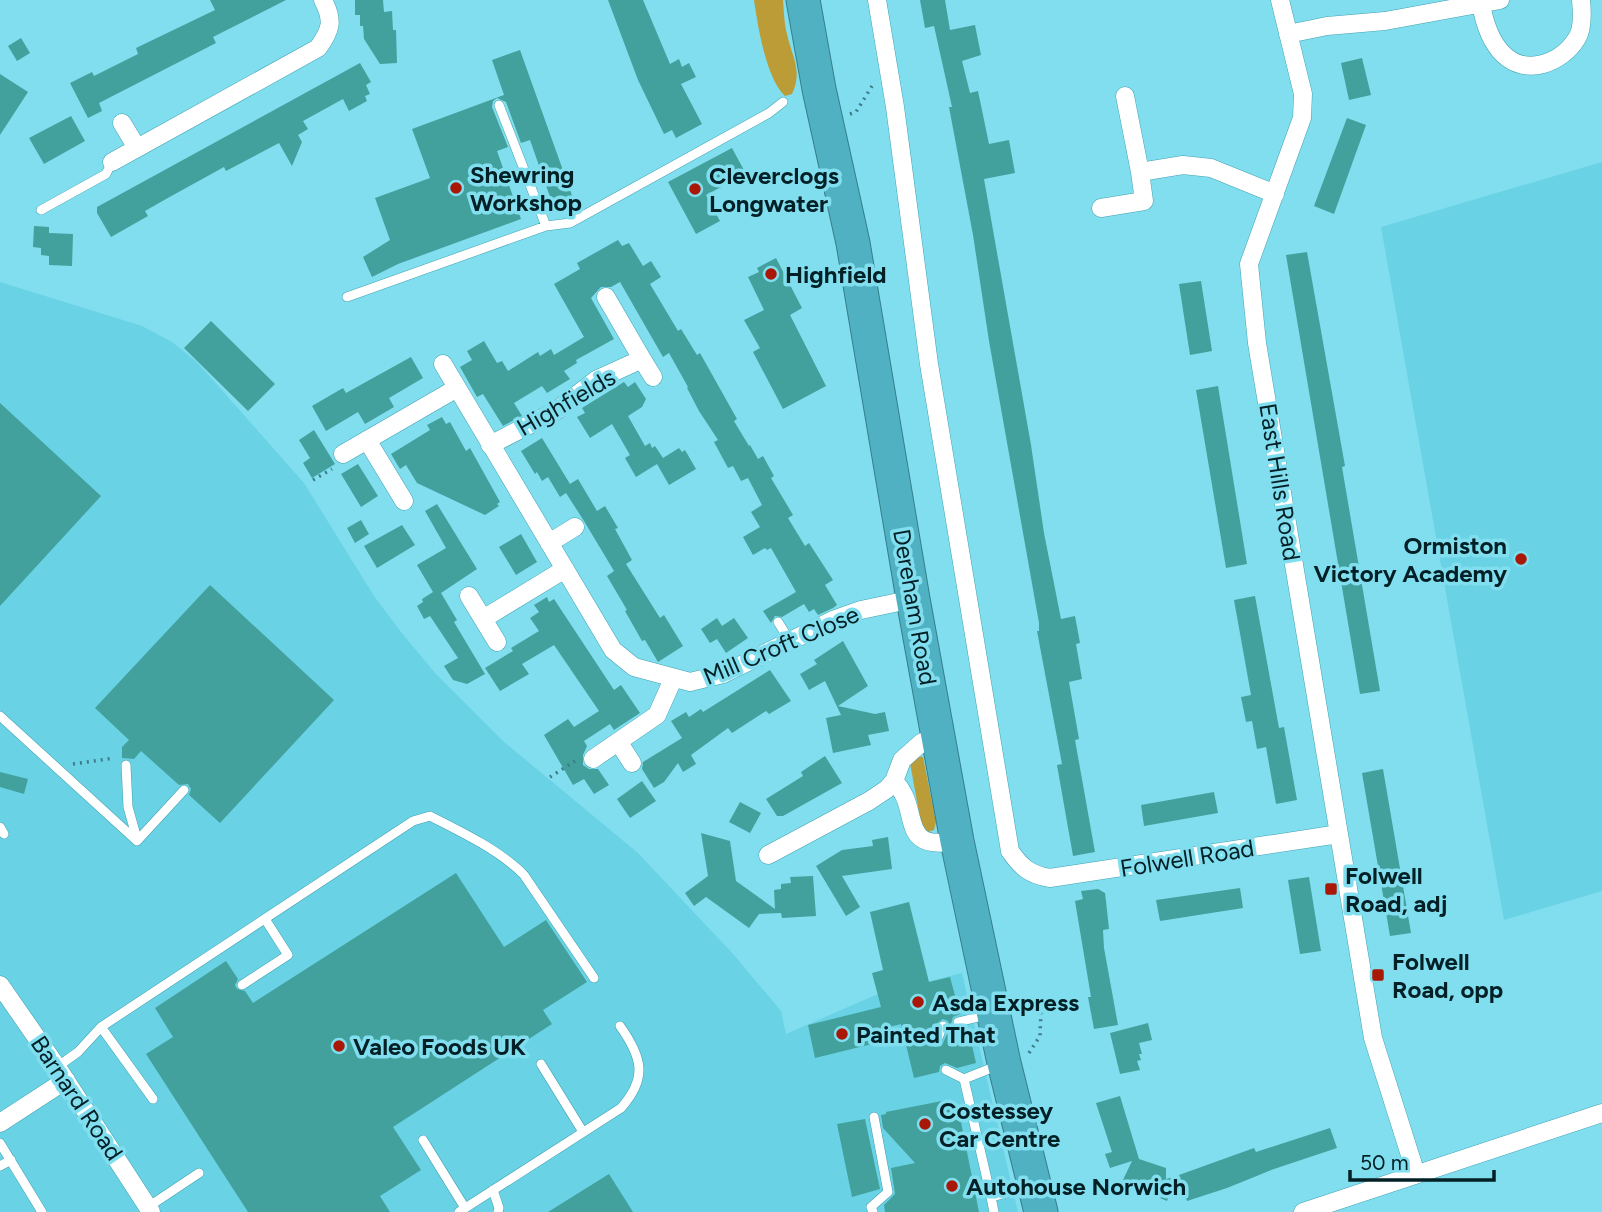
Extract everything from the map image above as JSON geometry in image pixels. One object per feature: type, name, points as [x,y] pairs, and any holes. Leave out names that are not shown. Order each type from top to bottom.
[{"type":"highway","name":"Dereham Road","points":[[803,0],[819,89],[853,243],[957,841],[993,1014],[1016,1059],[1038,1199]]},
{"type":"street","points":[[112,162],[318,48],[330,32],[329,11],[323,0]]},
{"type":"street","points":[[877,0],[888,64]]},
{"type":"street","name":"East Hills Road","points":[[1280,0],[1303,94],[1302,118],[1249,264],[1257,343],[1373,1038],[1416,1174]]},
{"type":"street","points":[[1288,34],[1327,26],[1385,21],[1500,0]]},
{"type":"street","points":[[1481,4],[1485,27],[1503,54],[1524,66],[1543,64],[1560,58],[1579,36],[1581,0]]},
{"type":"street","name":"Folwell Road","points":[[888,64],[929,363],[1010,851],[1021,867],[1035,876],[1050,878],[1339,834]]},
{"type":"street","points":[[1101,208],[1144,201],[1125,96]]},
{"type":"street","points":[[122,123],[136,148]]},
{"type":"street","points":[[1140,172],[1183,165],[1211,168],[1275,194]]},
{"type":"street","name":"Highfields","points":[[606,297],[653,377]]},
{"type":"street","name":"Highfields","points":[[490,445],[556,411],[596,380],[642,359]]},
{"type":"street","name":"Mill Croft Close","points":[[443,363],[613,650],[634,667],[690,682],[723,674],[833,620],[913,599]]},
{"type":"street","points":[[343,454],[457,388]]},
{"type":"street","points":[[368,439],[404,500]]},
{"type":"street","points":[[549,543],[575,527]]},
{"type":"street","points":[[483,619],[565,569]]},
{"type":"street","points":[[469,596],[497,642]]},
{"type":"street","points":[[593,759],[657,715],[673,679]]},
{"type":"street","points":[[768,855],[869,801],[894,781],[902,760],[921,743],[938,735]]},
{"type":"street","points":[[619,743],[632,763]]},
{"type":"street","points":[[894,781],[904,792],[916,833],[923,841],[939,844],[957,841]]},
{"type":"street","name":"Barnard Road","points":[[0,985],[150,1209]]},
{"type":"street","points":[[0,1123],[61,1074]]},
{"type":"street","points":[[1303,1212],[1602,1113]]},
{"type":"lane","points":[[347,297],[546,226],[570,223],[769,113],[783,102]]},
{"type":"lane","points":[[499,105],[546,226]]},
{"type":"lane","points":[[41,210],[106,174],[112,162]]},
{"type":"lane","points":[[778,622],[790,641]]},
{"type":"lane","points":[[2,722],[57,767],[137,841]]},
{"type":"lane","points":[[126,765],[128,807],[137,841]]},
{"type":"lane","points":[[137,841],[184,790]]},
{"type":"lane","points":[[61,1074],[101,1027],[413,821],[430,816],[457,829],[515,866],[524,875],[594,978]]},
{"type":"lane","points":[[242,985],[288,955],[265,919]]},
{"type":"lane","points":[[958,1022],[993,1014]]},
{"type":"lane","points":[[423,1140],[462,1210],[621,1108],[633,1095],[640,1080],[638,1059],[632,1042],[620,1026]]},
{"type":"lane","points":[[937,1040],[943,1026]]},
{"type":"lane","points":[[101,1027],[153,1099]]},
{"type":"lane","points":[[946,1070],[964,1079],[1016,1059]]},
{"type":"lane","points":[[541,1064],[583,1132]]},
{"type":"lane","points":[[964,1079],[994,1212]]},
{"type":"lane","points":[[873,1212],[871,1207],[888,1192],[874,1116]]},
{"type":"lane","points":[[0,1143],[42,1212]]},
{"type":"lane","points":[[0,1166],[11,1160]]},
{"type":"lane","points":[[150,1209],[199,1173]]},
{"type":"lane","points":[[493,1190],[498,1212]]},
{"type":"lane","points":[[991,1197],[1038,1199]]},
{"type":"path","points":[[856,113],[888,64]]},
{"type":"path","points":[[550,777],[587,754],[593,759]]},
{"type":"path","points":[[57,767],[119,757]]},
{"type":"path","points":[[1016,1059],[1035,1046],[1040,1036],[1041,1009]]},
{"type":"shaded area","points":[[754,0],[783,0],[786,30],[797,71],[792,94],[785,96],[778,88],[768,65]]},
{"type":"shaded area","name":"Ormiston Victory Academy","points":[[1602,162],[1602,891],[1504,920],[1381,227]]},
{"type":"shaded area","points":[[0,282],[142,326],[172,342],[197,362],[304,483],[374,596],[436,674],[503,741],[638,853],[734,955],[781,1011],[786,1034],[878,994],[962,973],[1018,1212],[0,1212]]},
{"type":"shaded area","points":[[916,756],[923,757],[936,822],[934,830],[928,832],[921,823],[910,763]]},
{"type":"building","points":[[210,0],[286,0],[213,37],[216,43],[99,103],[102,111],[88,118],[70,83],[92,72],[94,76],[138,54],[136,48],[215,10]]},
{"type":"building","points":[[355,0],[383,0],[384,12],[392,11],[393,30],[396,30],[397,63],[380,64],[364,39],[360,15],[355,15]]},
{"type":"building","points":[[608,0],[643,0],[670,64],[679,59],[682,67],[689,63],[696,77],[681,84],[702,124],[676,138],[672,130],[664,134],[638,80]]},
{"type":"building","points":[[920,0],[945,0],[950,30],[975,25],[981,55],[962,61],[970,93],[978,91],[989,144],[1009,140],[1015,173],[984,179],[1061,619],[1075,616],[1080,643],[1076,644],[1082,679],[1069,682],[1079,739],[1075,740],[1095,852],[1073,856],[1057,765],[1062,764],[949,107],[952,107],[934,26],[925,28]]},
{"type":"building","points":[[21,38],[30,53],[17,61],[8,46]]},
{"type":"building","name":"Shewring Workshop","points":[[520,50],[575,204],[555,211],[530,140],[521,143],[506,102],[497,98],[492,107],[508,147],[497,151],[521,219],[398,264],[372,277],[363,257],[390,240],[375,198],[430,178],[412,129],[504,95],[492,60]]},
{"type":"building","points":[[1362,58],[1371,95],[1349,100],[1341,63]]},
{"type":"building","points":[[360,63],[371,82],[366,85],[370,94],[365,96],[367,101],[349,111],[343,99],[303,121],[308,129],[298,135],[302,142],[292,166],[279,143],[226,171],[224,167],[166,199],[145,211],[148,216],[111,237],[97,213],[97,207]]},
{"type":"building","points":[[0,74],[28,92],[0,135]]},
{"type":"building","points":[[71,116],[85,141],[44,164],[29,138]]},
{"type":"building","points":[[1347,118],[1366,125],[1334,214],[1314,206]]},
{"type":"building","name":"Cleverclogs Longwater","points":[[732,148],[746,174],[706,195],[720,221],[696,234],[668,182]]},
{"type":"building","points":[[34,226],[49,227],[49,233],[73,234],[72,266],[49,265],[49,256],[41,255],[41,248],[33,247]]},
{"type":"building","points":[[618,240],[622,246],[629,243],[643,266],[651,261],[661,277],[650,284],[678,331],[681,329],[697,355],[700,353],[749,446],[758,459],[763,456],[774,476],[771,478],[793,515],[788,518],[805,546],[809,543],[833,580],[825,585],[837,605],[833,608],[818,615],[814,609],[809,612],[804,604],[782,617],[775,616],[771,623],[763,611],[796,592],[771,548],[765,548],[753,555],[743,537],[760,527],[751,512],[762,505],[748,478],[741,481],[733,466],[728,468],[714,442],[718,440],[699,411],[669,353],[663,357],[620,282],[611,287],[601,287],[591,298],[614,339],[576,360],[577,363],[564,371],[570,379],[547,393],[542,386],[514,403],[522,416],[503,426],[483,394],[477,397],[460,367],[472,360],[467,351],[484,341],[497,363],[502,361],[508,371],[538,352],[540,356],[551,349],[554,355],[584,337],[554,284],[580,269],[577,263]]},
{"type":"building","points":[[1307,252],[1345,466],[1342,467],[1380,691],[1360,694],[1286,255]]},
{"type":"building","points":[[776,258],[802,308],[790,315],[826,386],[783,409],[753,352],[760,348],[744,320],[764,310],[748,277],[759,272],[757,268]]},
{"type":"building","points":[[1201,281],[1212,351],[1190,355],[1179,284]]},
{"type":"building","points":[[211,321],[275,384],[248,411],[184,348]]},
{"type":"building","points":[[411,357],[423,378],[389,398],[394,407],[365,424],[358,412],[326,431],[312,406],[343,388],[346,393]]},
{"type":"building","points":[[624,382],[628,387],[635,382],[646,399],[642,407],[628,416],[645,446],[650,443],[652,448],[655,446],[663,458],[679,448],[682,452],[685,450],[696,469],[669,485],[657,464],[636,477],[625,458],[630,455],[612,424],[590,438],[577,417],[585,413],[582,408]]},
{"type":"building","points":[[1218,386],[1247,564],[1226,568],[1196,390]]},
{"type":"building","points":[[0,403],[101,496],[0,606]]},
{"type":"building","points":[[442,417],[446,424],[450,422],[466,451],[470,448],[500,502],[497,504],[499,506],[485,515],[417,483],[406,465],[400,469],[391,454],[430,430],[427,425]]},
{"type":"building","points":[[314,430],[335,464],[312,478],[303,463],[310,458],[299,440]]},
{"type":"building","points":[[542,438],[570,484],[578,479],[597,511],[605,506],[632,560],[626,564],[660,618],[664,615],[683,646],[658,662],[645,640],[642,641],[607,576],[614,571],[566,493],[560,497],[548,477],[542,481],[521,451]]},
{"type":"building","points":[[358,464],[378,496],[361,507],[341,474]]},
{"type":"building","points":[[437,504],[477,569],[441,593],[457,620],[454,622],[485,674],[467,684],[453,680],[444,666],[458,658],[430,616],[424,619],[417,606],[433,592],[417,565],[446,548],[425,511]]},
{"type":"building","points":[[361,520],[369,534],[355,543],[347,528]]},
{"type":"building","points":[[402,525],[415,545],[377,568],[364,546]]},
{"type":"building","points":[[521,534],[537,562],[516,575],[499,547]]},
{"type":"building","points":[[210,585],[334,700],[220,823],[189,795],[191,789],[188,784],[179,785],[141,751],[134,759],[122,758],[122,747],[129,740],[95,708]]},
{"type":"building","points":[[1255,596],[1279,728],[1284,727],[1297,800],[1276,804],[1266,747],[1257,749],[1252,721],[1246,722],[1241,697],[1251,695],[1234,600]]},
{"type":"building","points":[[547,597],[549,602],[554,599],[614,690],[621,685],[640,713],[614,730],[610,724],[584,741],[587,746],[583,765],[589,769],[598,769],[609,785],[594,794],[584,779],[573,785],[544,735],[568,719],[574,727],[599,711],[554,645],[522,664],[529,674],[500,691],[485,668],[539,631],[530,618],[539,612],[534,605]]},
{"type":"building","points":[[717,618],[722,626],[734,618],[748,638],[726,653],[717,639],[710,643],[701,629]]},
{"type":"building","points":[[843,641],[868,686],[838,706],[875,714],[885,712],[889,731],[868,735],[871,745],[833,753],[826,718],[841,715],[825,681],[809,690],[800,674],[817,664],[814,660]]},
{"type":"building","points":[[770,670],[791,701],[769,714],[766,711],[732,733],[728,728],[691,755],[696,764],[683,772],[678,763],[664,782],[654,788],[642,769],[643,762],[682,738],[671,721],[686,712],[689,717],[701,709],[703,712]]},
{"type":"building","points":[[825,756],[842,783],[783,816],[777,816],[766,799],[803,776],[801,772]]},
{"type":"building","points":[[1383,769],[1411,933],[1390,936],[1362,773]]},
{"type":"building","points":[[0,772],[28,779],[24,794],[0,787]]},
{"type":"building","points":[[642,781],[656,801],[630,818],[617,799]]},
{"type":"building","points":[[1214,792],[1218,813],[1144,826],[1141,805]]},
{"type":"building","points":[[740,802],[761,813],[750,833],[729,822]]},
{"type":"building","points":[[701,833],[730,841],[736,881],[775,909],[774,890],[781,889],[781,884],[791,883],[790,877],[813,876],[816,916],[782,918],[781,913],[759,914],[749,928],[706,897],[694,906],[685,893],[708,876]]},
{"type":"building","points":[[888,837],[892,869],[842,876],[860,907],[846,916],[816,866],[842,850],[873,846],[872,840]]},
{"type":"building","name":"Valeo Foods UK","points":[[456,873],[504,947],[546,920],[587,982],[543,1010],[552,1024],[393,1127],[421,1170],[380,1196],[390,1212],[248,1212],[146,1054],[173,1037],[155,1008],[226,961],[238,979],[235,985],[237,989],[245,991],[253,1003]]},
{"type":"building","points":[[1309,877],[1321,951],[1300,954],[1288,880]]},
{"type":"building","points":[[1240,888],[1243,908],[1160,921],[1156,900]]},
{"type":"building","points":[[1098,889],[1105,893],[1109,929],[1103,930],[1104,948],[1118,1025],[1094,1029],[1075,901],[1083,899],[1081,891]]},
{"type":"building","points":[[909,902],[929,982],[950,977],[960,1014],[953,1017],[951,1024],[955,1028],[963,1028],[965,1033],[969,1032],[976,1063],[957,1068],[945,1063],[940,1066],[939,1072],[914,1078],[901,1024],[873,1031],[876,1043],[815,1058],[808,1025],[881,1007],[872,973],[883,970],[870,912]],"holes":[[[943,1019],[948,1021],[950,1028],[942,1045],[935,1047],[931,1044],[931,1037],[937,1023]]]},
{"type":"building","points":[[1148,1023],[1152,1040],[1139,1043],[1142,1054],[1139,1054],[1141,1060],[1137,1061],[1140,1070],[1120,1074],[1110,1033]]},
{"type":"building","points":[[1120,1096],[1139,1159],[1166,1168],[1166,1179],[1177,1176],[1167,1201],[1122,1182],[1132,1161],[1110,1168],[1105,1154],[1112,1152],[1096,1103]]},
{"type":"building","points":[[947,1100],[949,1109],[958,1107],[979,1212],[885,1212],[884,1205],[895,1194],[891,1168],[915,1163],[883,1128],[881,1115]]},
{"type":"building","points":[[865,1119],[880,1189],[852,1197],[837,1124]]},
{"type":"building","points":[[1330,1128],[1337,1148],[1187,1201],[1179,1175],[1254,1148],[1256,1152]]},
{"type":"building","points":[[609,1174],[633,1212],[548,1212]]},
{"type":"place","name":"Shewring Workshop","points":[[456,188]]},
{"type":"place","name":"Cleverclogs Longwater","points":[[695,189]]},
{"type":"place","name":"Highfield","points":[[771,274]]},
{"type":"place","name":"Ormiston Victory Academy","points":[[1521,559]]},
{"type":"place","name":"Folwell Road, adj","points":[[1331,889]]},
{"type":"place","name":"Folwell Road, opp","points":[[1378,975]]},
{"type":"place","name":"Asda Express","points":[[918,1002]]},
{"type":"place","name":"Painted That","points":[[842,1034]]},
{"type":"place","name":"Valeo Foods UK","points":[[339,1046]]},
{"type":"place","name":"Costessey Car Centre","points":[[925,1124]]},
{"type":"place","name":"Autohouse Norwich","points":[[952,1186]]}]
